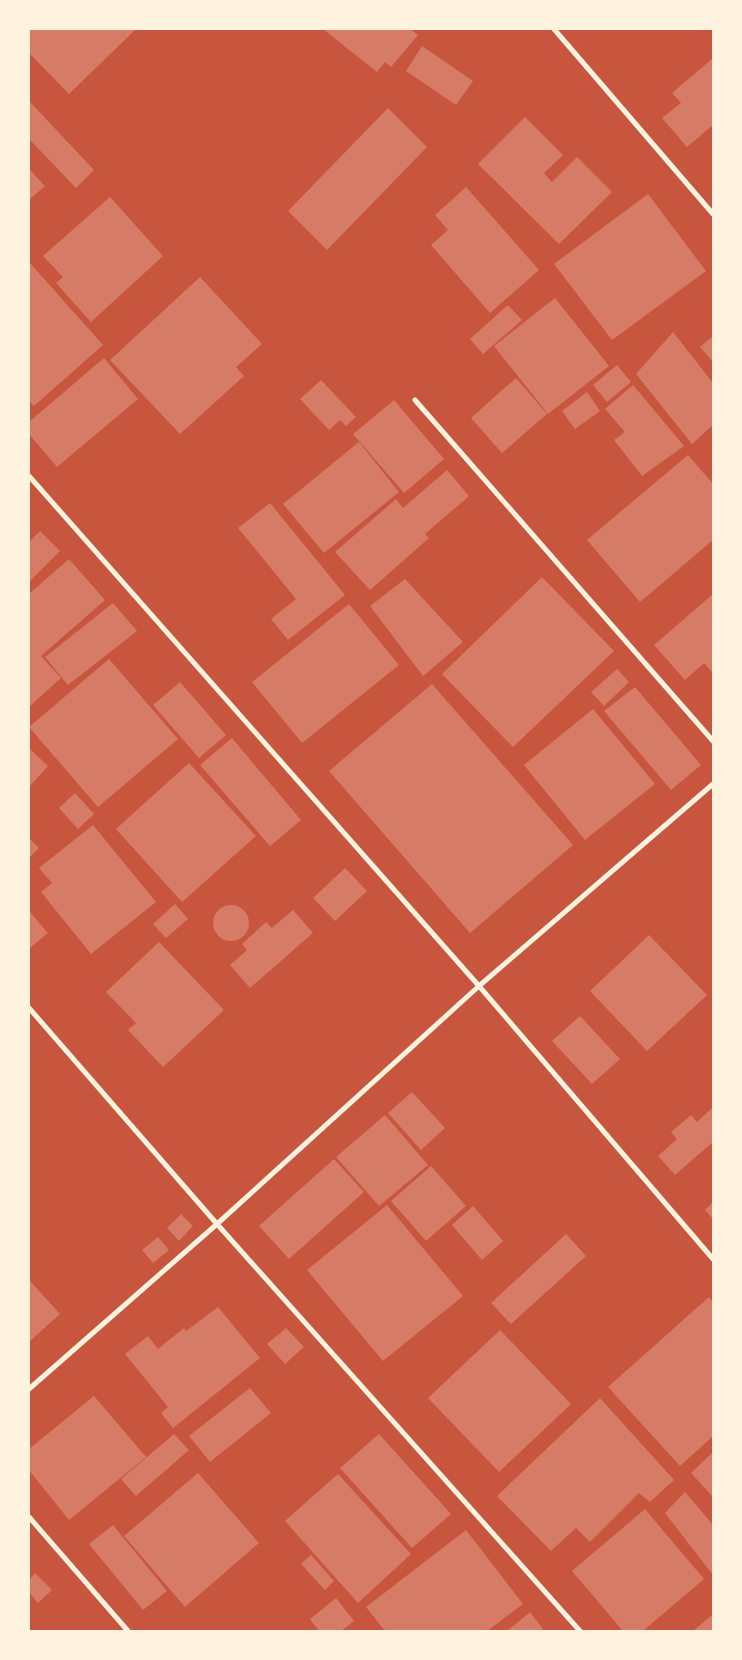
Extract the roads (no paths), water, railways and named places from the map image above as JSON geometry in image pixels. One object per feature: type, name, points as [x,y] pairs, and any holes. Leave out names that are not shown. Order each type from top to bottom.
[{"type":"street","points":[[554,29],[713,214]]},
{"type":"street","points":[[415,400],[713,741]]},
{"type":"street","points":[[29,476],[479,986],[713,1259]]},
{"type":"street","points":[[29,1389],[217,1224],[479,986],[713,784]]},
{"type":"street","points":[[29,1008],[217,1224],[580,1631]]},
{"type":"street","points":[[29,1517],[128,1631]]}]
